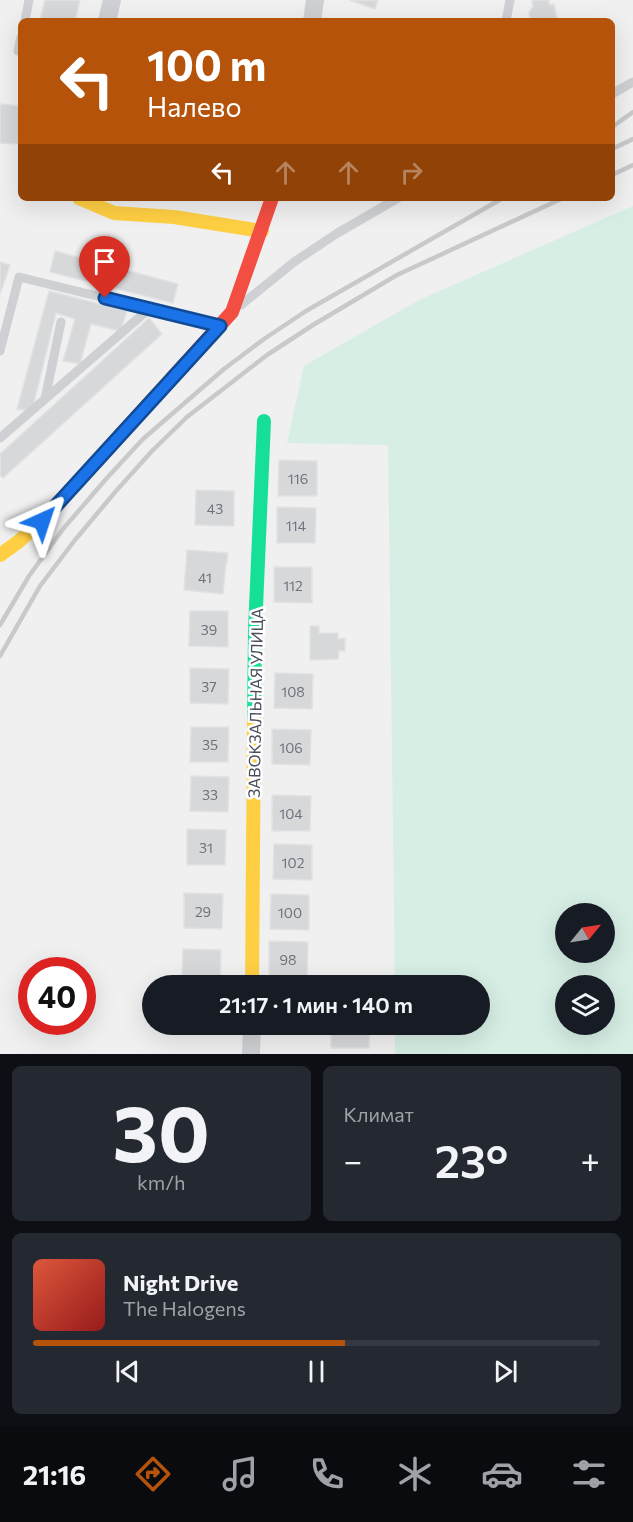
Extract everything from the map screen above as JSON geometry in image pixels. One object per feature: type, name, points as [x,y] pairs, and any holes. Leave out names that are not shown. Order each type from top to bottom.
[{"type":"street","points":[[108,18],[112,0]]},
{"type":"street","points":[[312,18],[315,0]]},
{"type":"street","points":[[86,201],[114,213],[174,217],[262,231]]},
{"type":"street","points":[[0,555],[42,521],[232,312],[271,201]]},
{"type":"street","name":"ЗАВОКЗАЛЬНАЯ УЛИЦА","points":[[252,975],[255,632],[264,421]]},
{"type":"street","points":[[251,1054],[252,1035]]},
{"type":"lane","points":[[26,18],[29,0]]},
{"type":"lane","points":[[507,18],[510,0]]},
{"type":"lane","points":[[615,92],[633,82]]},
{"type":"lane","points":[[232,312],[294,262],[393,201]]},
{"type":"lane","points":[[0,351],[19,277],[220,326]]},
{"type":"lane","points":[[0,438],[149,309]]},
{"type":"lane","points":[[45,399],[61,322]]},
{"type":"green space","points":[[633,206],[633,1054],[395,1054],[395,1035],[490,1035],[490,975],[395,975],[388,445],[287,443],[304,366],[419,300]]},
{"type":"building","points":[[45,0],[80,0],[76,18],[41,18]]},
{"type":"building","points":[[349,0],[378,0],[375,9]]},
{"type":"building","points":[[532,0],[549,0],[549,5],[554,4],[557,18],[530,18],[529,12],[533,7]]},
{"type":"building","points":[[0,104],[18,106],[18,144],[0,143]]},
{"type":"building","points":[[55,251],[178,284],[173,303],[50,272]]},
{"type":"building","points":[[0,262],[10,265],[0,294]]},
{"type":"building","points":[[49,291],[127,311],[120,331],[91,324],[80,364],[63,361],[75,319],[56,313],[32,411],[17,409]]},
{"type":"building","points":[[149,318],[162,334],[3,478],[0,475],[0,454]]},
{"type":"building","points":[[279,460],[317,461],[317,496],[278,496]]},
{"type":"building","points":[[196,490],[234,491],[234,526],[195,525]]},
{"type":"building","points":[[277,507],[316,508],[315,543],[277,543]]},
{"type":"building","points":[[187,550],[228,553],[223,594],[184,590]]},
{"type":"building","points":[[274,567],[312,567],[312,603],[274,602]]},
{"type":"building","points":[[190,611],[228,611],[228,647],[189,646]]},
{"type":"building","points":[[310,626],[319,626],[319,633],[338,633],[338,639],[345,638],[345,651],[339,651],[338,659],[310,660]]},
{"type":"building","points":[[190,668],[229,669],[228,704],[190,703]]},
{"type":"building","points":[[275,673],[313,674],[312,709],[274,708]]},
{"type":"building","points":[[191,727],[229,727],[228,762],[190,762]]},
{"type":"building","points":[[272,729],[311,730],[310,765],[272,764]]},
{"type":"building","points":[[191,776],[229,777],[228,812],[190,811]]},
{"type":"building","points":[[272,795],[311,796],[310,831],[272,831]]},
{"type":"building","points":[[187,829],[226,830],[225,865],[187,865]]},
{"type":"building","points":[[274,844],[312,845],[312,880],[273,879]]},
{"type":"building","points":[[184,893],[223,894],[222,929],[184,928]]},
{"type":"building","points":[[271,894],[309,895],[309,930],[270,929]]},
{"type":"building","points":[[269,941],[308,942],[307,975],[269,975]]},
{"type":"building","points":[[183,949],[221,950],[220,975],[182,975]]},
{"type":"building","points":[[331,1035],[370,1035],[369,1048],[331,1048]]},
{"type":"railway","points":[[615,125],[633,112]]},
{"type":"railway","points":[[615,148],[633,139]]},
{"type":"railway","points":[[615,174],[633,165]]},
{"type":"railway","points":[[0,625],[29,576],[63,529],[106,479],[143,439],[224,369],[306,311],[498,201]]},
{"type":"railway","points":[[0,656],[40,586],[75,540],[152,451],[187,417],[267,355],[397,275],[557,201]]},
{"type":"traffic: fast","points":[[254,721],[255,631],[264,421]]},
{"type":"traffic: slow","points":[[86,201],[114,213],[174,217],[262,231]]},
{"type":"traffic: slow","points":[[0,555],[42,521],[172,378]]},
{"type":"traffic: slow","points":[[252,975],[254,721]]},
{"type":"traffic: jam","points":[[172,378],[232,312],[271,201]]},
{"type":"route","points":[[42,521],[220,326],[105,298]]}]
